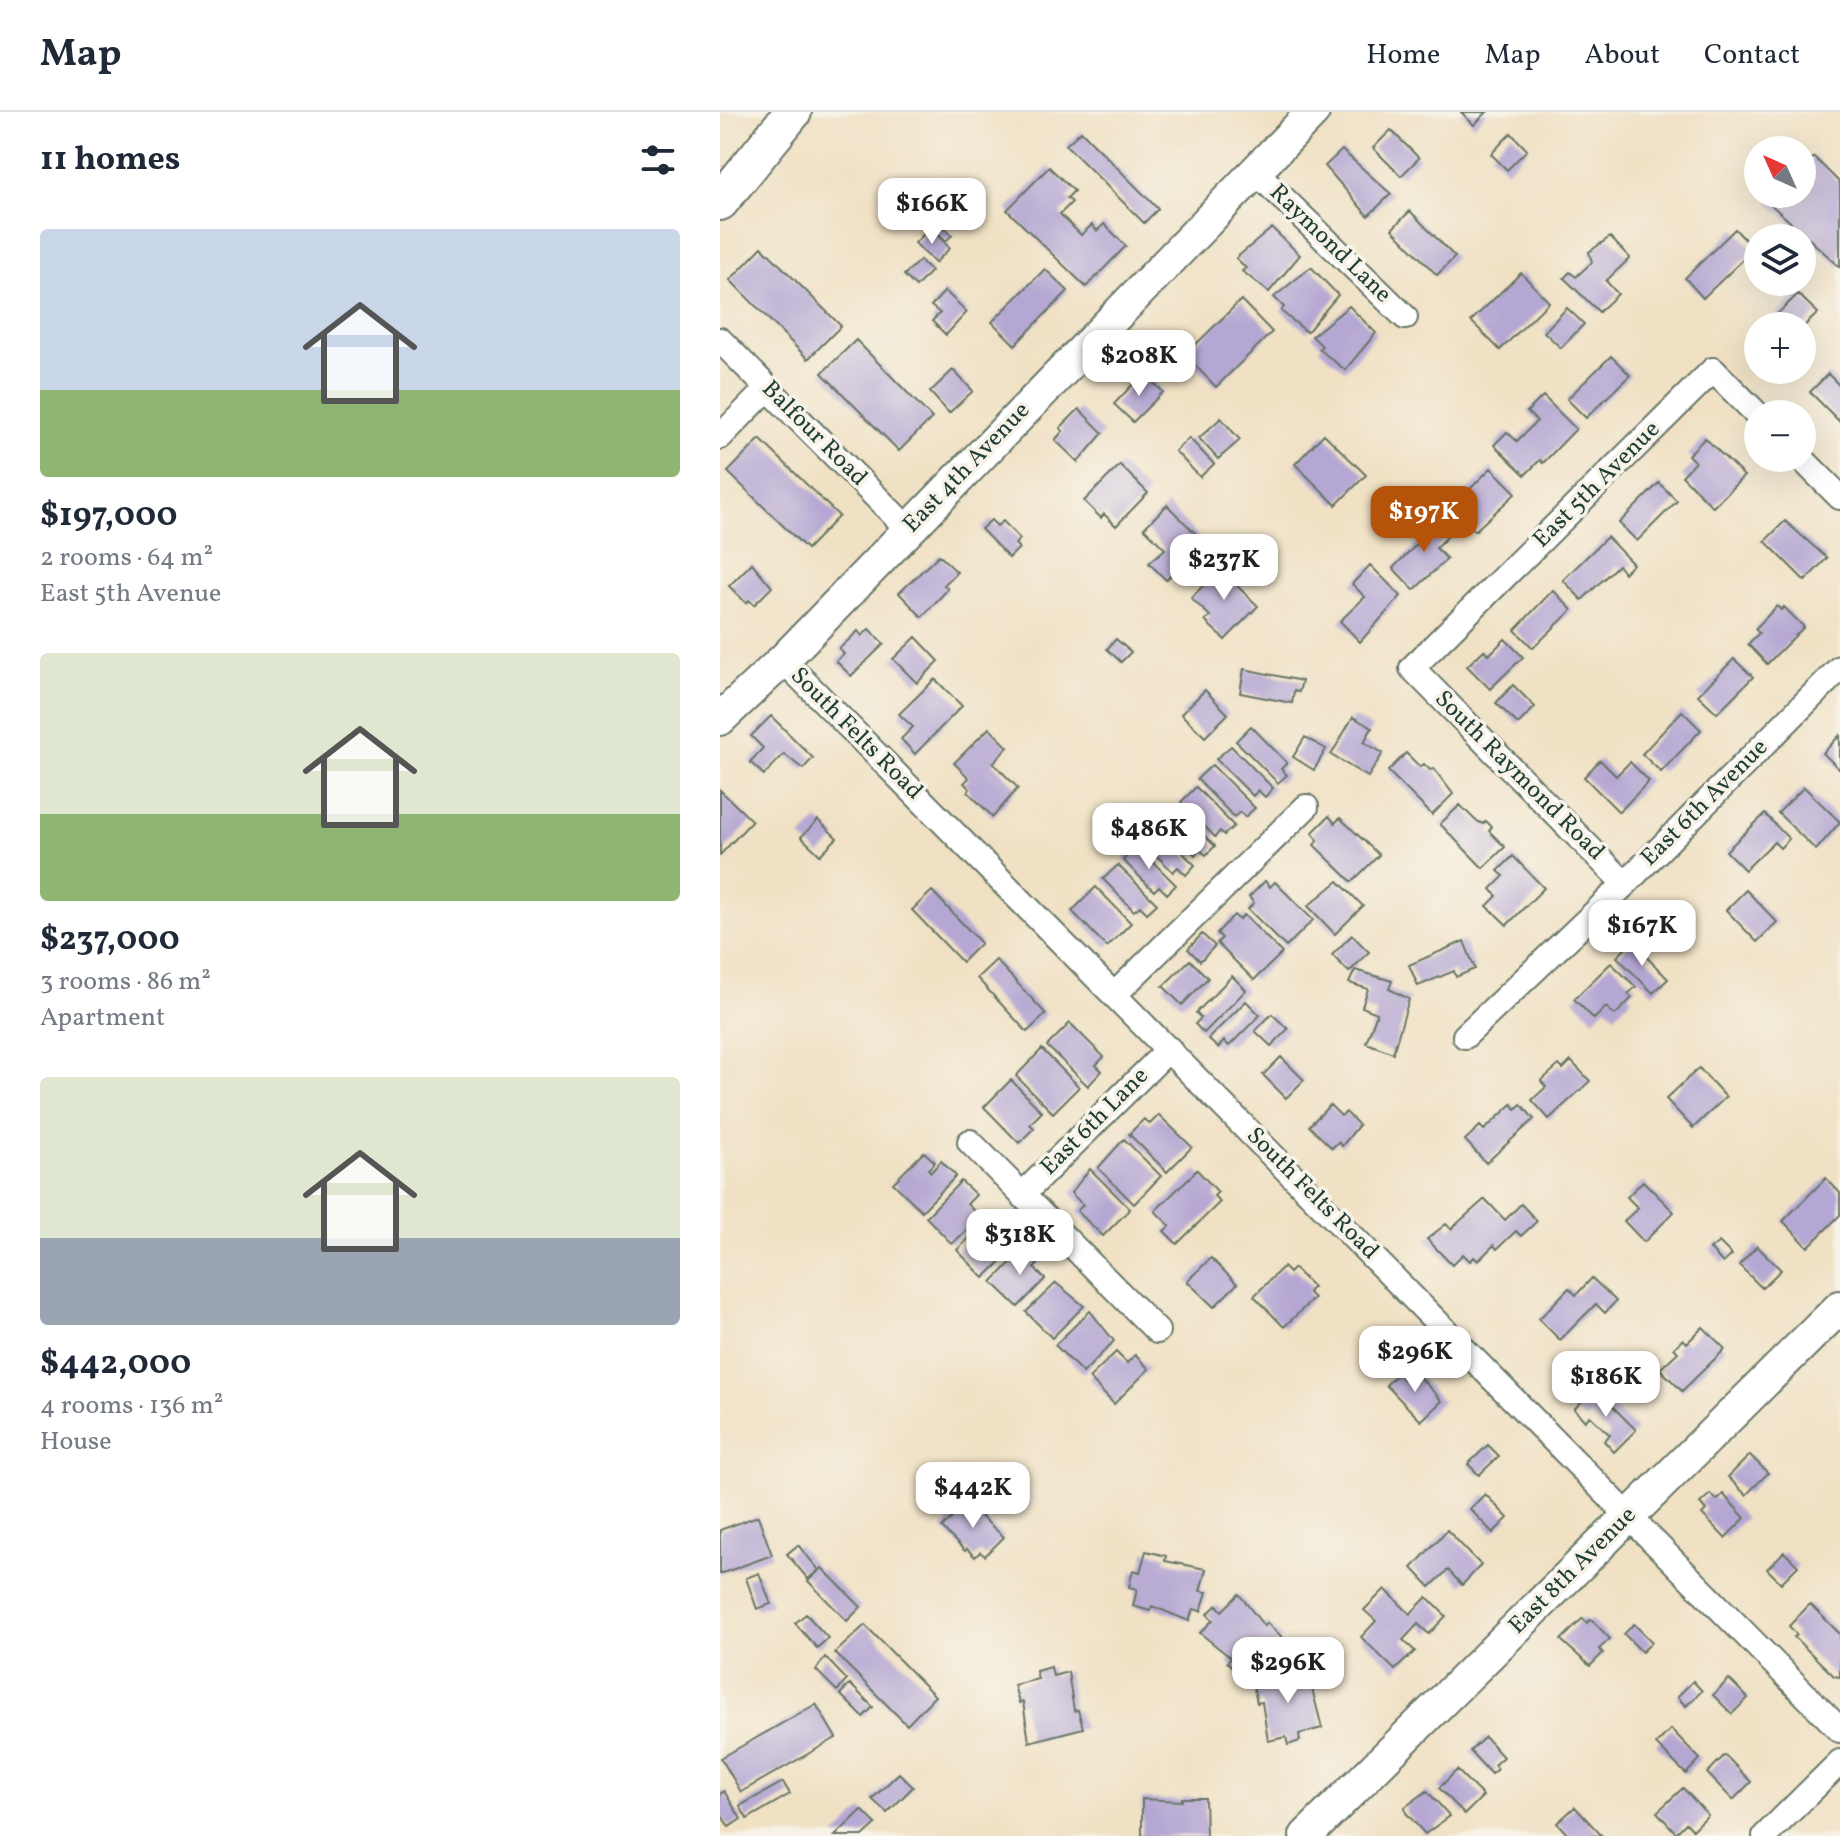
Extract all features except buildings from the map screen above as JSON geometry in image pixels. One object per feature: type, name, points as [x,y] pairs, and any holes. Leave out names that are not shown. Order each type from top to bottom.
[{"type":"main road","points":[[720,202],[793,112]]},
{"type":"street","name":"East 4th Avenue","points":[[720,719],[783,660],[1313,112]]},
{"type":"street","name":"Raymond Lane","points":[[1255,171],[1405,317]]},
{"type":"street","name":"Balfour Road","points":[[720,340],[908,529]]},
{"type":"street","name":"East 5th Avenue","points":[[1412,668],[1713,370],[1744,401]]},
{"type":"street","points":[[720,437],[768,388]]},
{"type":"street","points":[[1815,472],[1840,497]]},
{"type":"street","name":"South Felts Road","points":[[783,660],[1840,1730]]},
{"type":"street","name":"South Raymond Road","points":[[1412,668],[1625,884]]},
{"type":"street","name":"East 6th Avenue","points":[[1465,1036],[1625,884],[1840,668]]},
{"type":"street","points":[[1114,995],[1306,807]]},
{"type":"street","name":"East 6th Lane","points":[[1022,1195],[1169,1049]]},
{"type":"street","points":[[970,1142],[1157,1331]]},
{"type":"street","name":"East 8th Avenue","points":[[1306,1836],[1840,1307]]},
{"type":"street","points":[[1765,1836],[1840,1762]]}]
